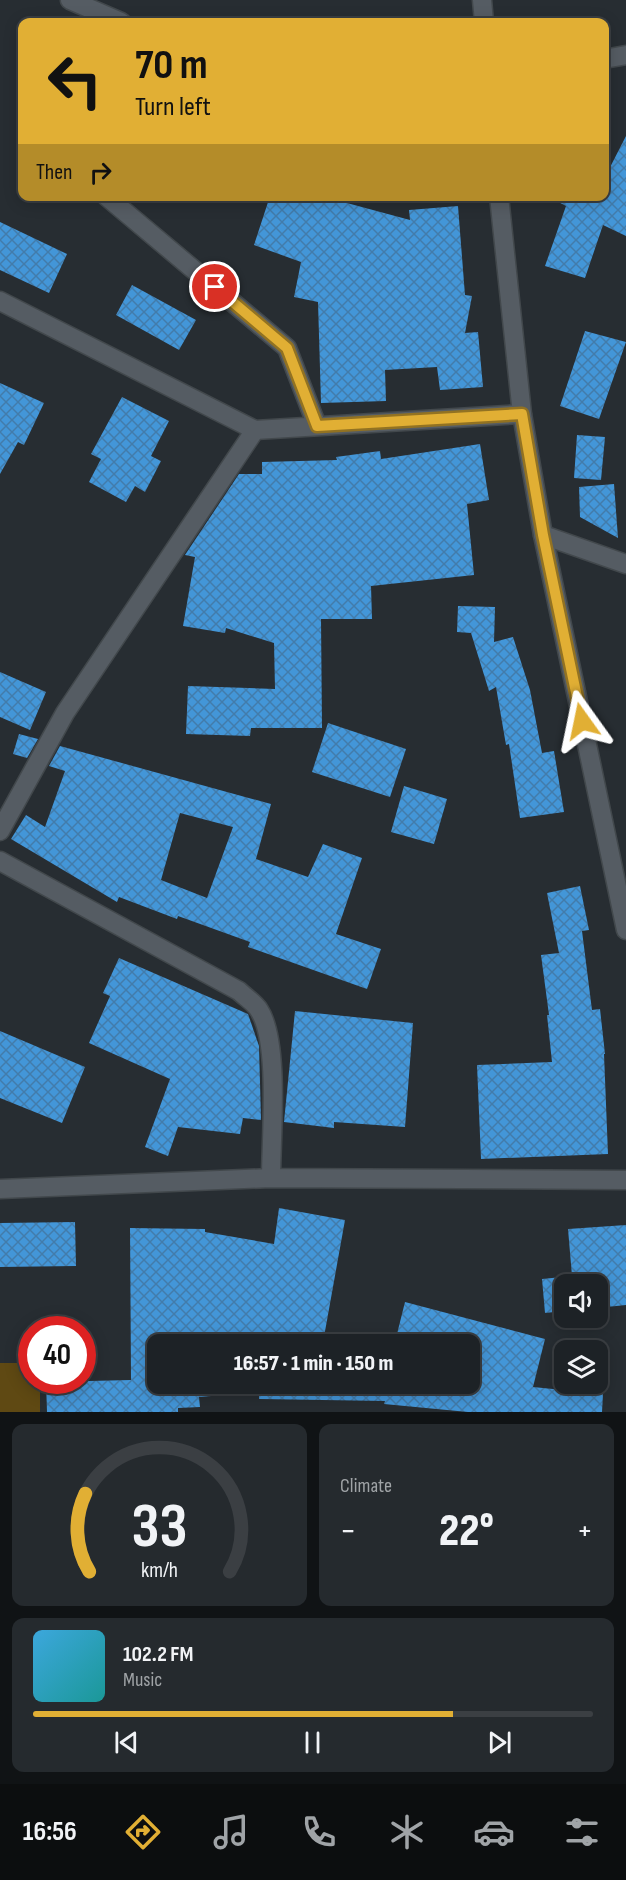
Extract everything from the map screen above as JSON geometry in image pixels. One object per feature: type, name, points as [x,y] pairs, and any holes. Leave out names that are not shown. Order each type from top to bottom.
[{"type":"street","points":[[70,0],[112,18]]},
{"type":"street","points":[[482,0],[484,18]]},
{"type":"street","points":[[609,58],[626,56]]},
{"type":"street","points":[[112,201],[287,348],[317,426]]},
{"type":"street","points":[[500,201],[522,414],[543,535],[626,930]]},
{"type":"street","points":[[0,301],[255,430],[522,414]]},
{"type":"street","points":[[0,831],[65,713],[255,430]]},
{"type":"street","points":[[543,535],[626,564]]},
{"type":"street","points":[[0,861],[239,991],[259,1008],[269,1032],[272,1064],[271,1179]]},
{"type":"street","points":[[0,1189],[271,1179],[626,1180]]},
{"type":"shaded area","points":[[0,1363],[18,1363],[18,1394],[40,1394],[40,1412],[0,1412]]},
{"type":"building","points":[[626,136],[626,236],[603,225],[585,278],[545,266],[566,206],[556,201],[609,201],[609,169]]},
{"type":"building","points":[[268,201],[347,201],[347,203],[410,220],[409,210],[458,206],[465,295],[472,296],[465,333],[478,332],[483,387],[440,390],[437,367],[385,370],[386,401],[321,403],[318,302],[294,297],[301,262],[254,245]]},
{"type":"building","points":[[0,222],[67,254],[49,293],[0,270]]},
{"type":"building","points":[[132,285],[196,320],[179,350],[116,315]]},
{"type":"building","points":[[585,331],[626,342],[599,419],[560,406]]},
{"type":"building","points":[[0,383],[44,403],[24,445],[18,442],[0,474]]},
{"type":"building","points":[[122,397],[169,421],[151,456],[161,461],[145,492],[135,486],[126,502],[89,482],[101,459],[91,454]]},
{"type":"building","points":[[577,435],[605,437],[601,480],[574,478]]},
{"type":"building","points":[[480,444],[489,500],[467,504],[474,575],[371,586],[372,619],[321,619],[322,728],[251,728],[250,736],[186,734],[188,686],[275,689],[274,643],[226,628],[225,633],[183,626],[195,557],[185,555],[239,474],[262,474],[262,462],[337,460],[336,457],[380,451],[381,459]]},
{"type":"building","points":[[614,484],[618,538],[580,517],[579,487]]},
{"type":"building","points":[[458,606],[495,607],[494,642],[513,637],[530,690],[542,753],[554,751],[564,812],[520,818],[509,744],[506,745],[496,687],[489,691],[471,633],[457,632]]},
{"type":"building","points":[[0,672],[46,692],[30,730],[0,717]]},
{"type":"building","points":[[328,723],[406,749],[390,797],[312,772]]},
{"type":"building","points":[[19,734],[38,739],[27,758],[13,754]]},
{"type":"building","points":[[60,746],[271,804],[256,859],[308,877],[323,844],[362,858],[336,934],[381,949],[367,989],[248,947],[250,942],[178,916],[177,919],[119,897],[117,902],[11,839],[26,815],[45,827],[65,771],[49,766]],"holes":[[[180,813],[233,827],[207,898],[161,880]]]},
{"type":"building","points":[[404,786],[447,799],[434,844],[391,832]]},
{"type":"building","points":[[580,886],[589,930],[582,931],[592,1010],[600,1009],[605,1054],[608,1154],[481,1159],[477,1065],[552,1062],[547,1015],[549,1015],[541,955],[559,953],[547,893]]},
{"type":"building","points":[[119,958],[248,1014],[259,1046],[261,1120],[243,1118],[240,1134],[178,1127],[168,1156],[145,1147],[170,1079],[89,1043],[110,996],[103,993]]},
{"type":"building","points":[[295,1011],[413,1023],[405,1127],[334,1122],[334,1128],[284,1122]]},
{"type":"building","points":[[0,1031],[85,1067],[62,1123],[0,1098]]},
{"type":"building","points":[[279,1208],[345,1220],[325,1334],[147,1334],[147,1394],[235,1394],[199,1397],[200,1407],[178,1408],[178,1412],[47,1412],[46,1394],[96,1394],[96,1381],[131,1380],[130,1228],[205,1229],[205,1232],[274,1244]]},
{"type":"building","points":[[75,1222],[76,1266],[0,1267],[0,1223]]},
{"type":"building","points":[[626,1225],[626,1305],[608,1307],[608,1274],[572,1274],[568,1229]]},
{"type":"building","points":[[554,1278],[554,1312],[545,1313],[542,1279]]},
{"type":"building","points":[[405,1302],[545,1339],[533,1387],[554,1389],[554,1394],[603,1394],[602,1412],[468,1412],[384,1404],[385,1401],[259,1399],[259,1394],[480,1394],[480,1334],[397,1334]]},
{"type":"route","points":[[215,287],[287,348],[317,426],[522,414],[543,535],[582,721]]}]
